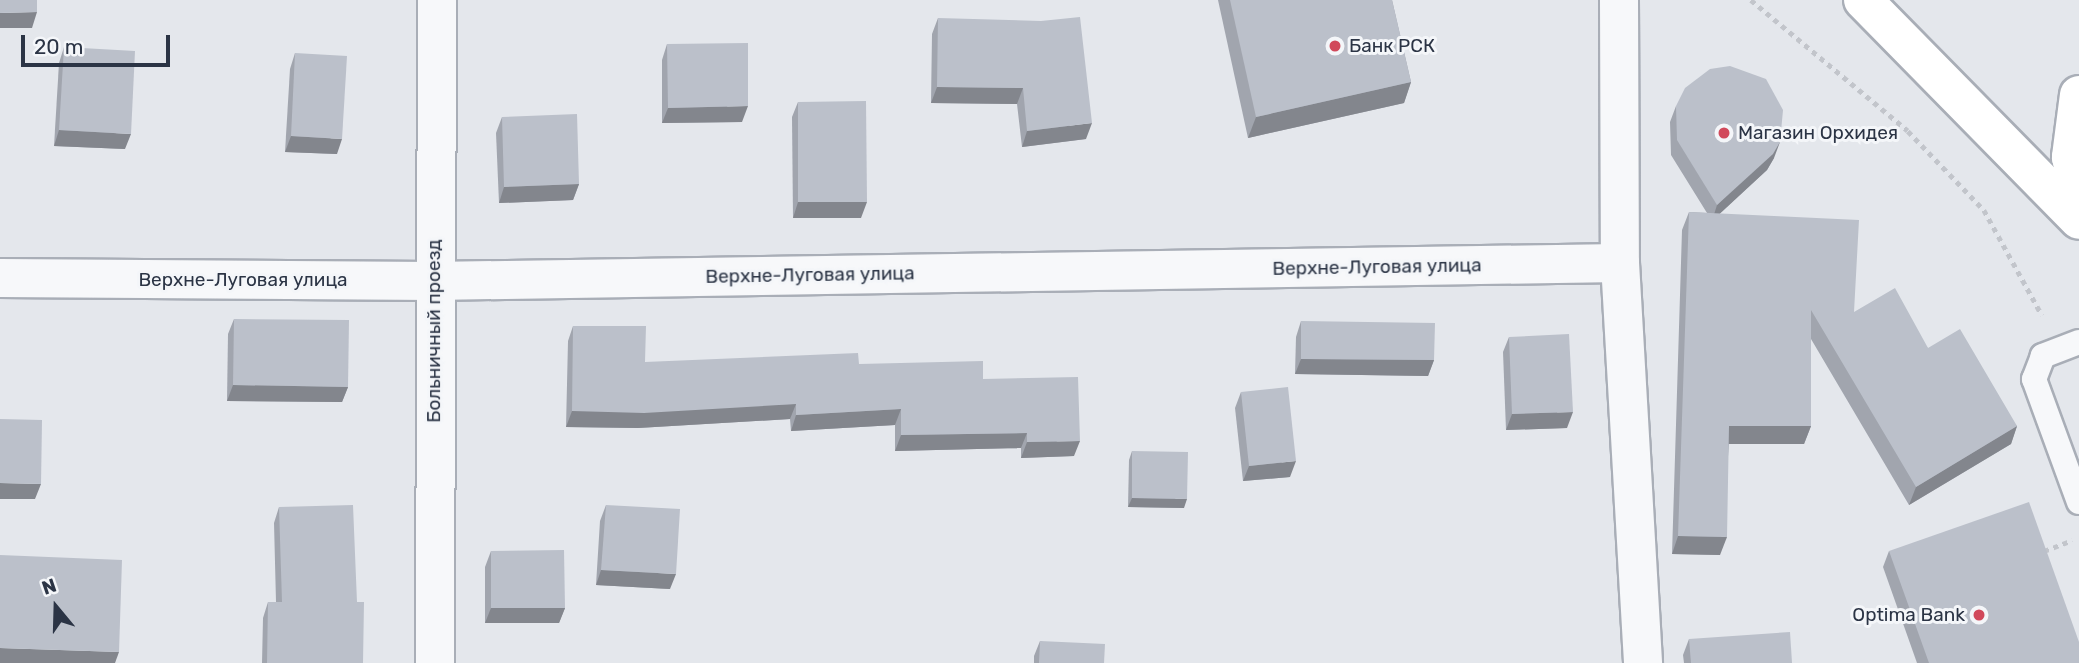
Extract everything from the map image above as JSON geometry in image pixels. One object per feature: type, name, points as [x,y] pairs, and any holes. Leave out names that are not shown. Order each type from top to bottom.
[{"type":"main road","points":[[1863,0],[2079,220]]},
{"type":"main road","points":[[2079,95],[2073,116],[2071,157],[2079,191]]},
{"type":"street","name":"Больничный проезд","points":[[435,663],[433,281],[437,0]]},
{"type":"street","points":[[1619,0],[1620,263],[1643,663]]},
{"type":"street","name":"Верхне-Луговая улица","points":[[0,278],[433,281],[1620,263]]},
{"type":"lane","points":[[2079,342],[2043,356],[2034,379],[2079,502]]},
{"type":"path","points":[[1751,0],[1908,131],[1984,210],[2035,295],[2055,350]]},
{"type":"path","points":[[2044,551],[2079,538]]},
{"type":"building","points":[[0,0],[37,0],[37,12],[0,13]]},
{"type":"building","points":[[1230,0],[1392,0],[1411,82],[1256,117]]},
{"type":"building","points":[[1080,17],[1092,123],[1027,131],[1023,88],[937,87],[938,18],[1041,21]]},
{"type":"building","points":[[748,43],[748,106],[668,108],[667,44]]},
{"type":"building","points":[[64,47],[135,51],[131,134],[59,130]]},
{"type":"building","points":[[295,53],[347,56],[342,139],[291,136]]},
{"type":"building","name":"Магазин Орхидея","points":[[1730,66],[1766,79],[1783,110],[1780,142],[1773,154],[1717,205],[1677,140],[1676,106],[1685,88],[1710,69]]},
{"type":"building","points":[[866,101],[867,202],[798,202],[798,102]]},
{"type":"building","points":[[577,114],[579,184],[504,187],[502,117]]},
{"type":"building","points":[[1689,212],[1859,220],[1854,312],[1895,288],[1928,348],[1960,329],[2017,426],[1916,487],[1811,310],[1811,426],[1729,426],[1727,537],[1678,536]]},
{"type":"building","points":[[234,319],[349,320],[348,387],[233,385]]},
{"type":"building","points":[[1301,321],[1435,323],[1434,360],[1301,359]]},
{"type":"building","points":[[573,326],[646,326],[645,362],[858,353],[859,364],[983,361],[983,379],[1078,377],[1080,441],[1027,442],[1027,433],[901,435],[901,409],[796,415],[796,404],[644,413],[572,411]]},
{"type":"building","points":[[1569,334],[1573,412],[1512,414],[1509,337]]},
{"type":"building","points":[[1288,387],[1296,461],[1249,466],[1241,392]]},
{"type":"building","points":[[0,419],[42,420],[41,484],[0,483]]},
{"type":"building","points":[[1132,451],[1188,452],[1187,499],[1132,498]]},
{"type":"building","name":"Optima Bank","points":[[2029,502],[2079,642],[2079,663],[1929,663],[1889,551]]},
{"type":"building","points":[[353,505],[357,602],[364,602],[363,663],[267,663],[268,602],[282,602],[279,507]]},
{"type":"building","points":[[606,505],[680,509],[676,574],[601,570]]},
{"type":"building","points":[[564,550],[565,608],[491,608],[491,551]]},
{"type":"building","points":[[0,555],[122,560],[119,652],[0,648]]},
{"type":"building","points":[[1790,632],[1792,663],[1691,663],[1689,639]]},
{"type":"building","points":[[1040,641],[1105,644],[1104,663],[1039,663]]},
{"type":"place","name":"Банк РСК","points":[[1335,46]]},
{"type":"place","name":"Магазин Орхидея","points":[[1724,133]]},
{"type":"place","name":"Optima Bank","points":[[1979,615]]}]
